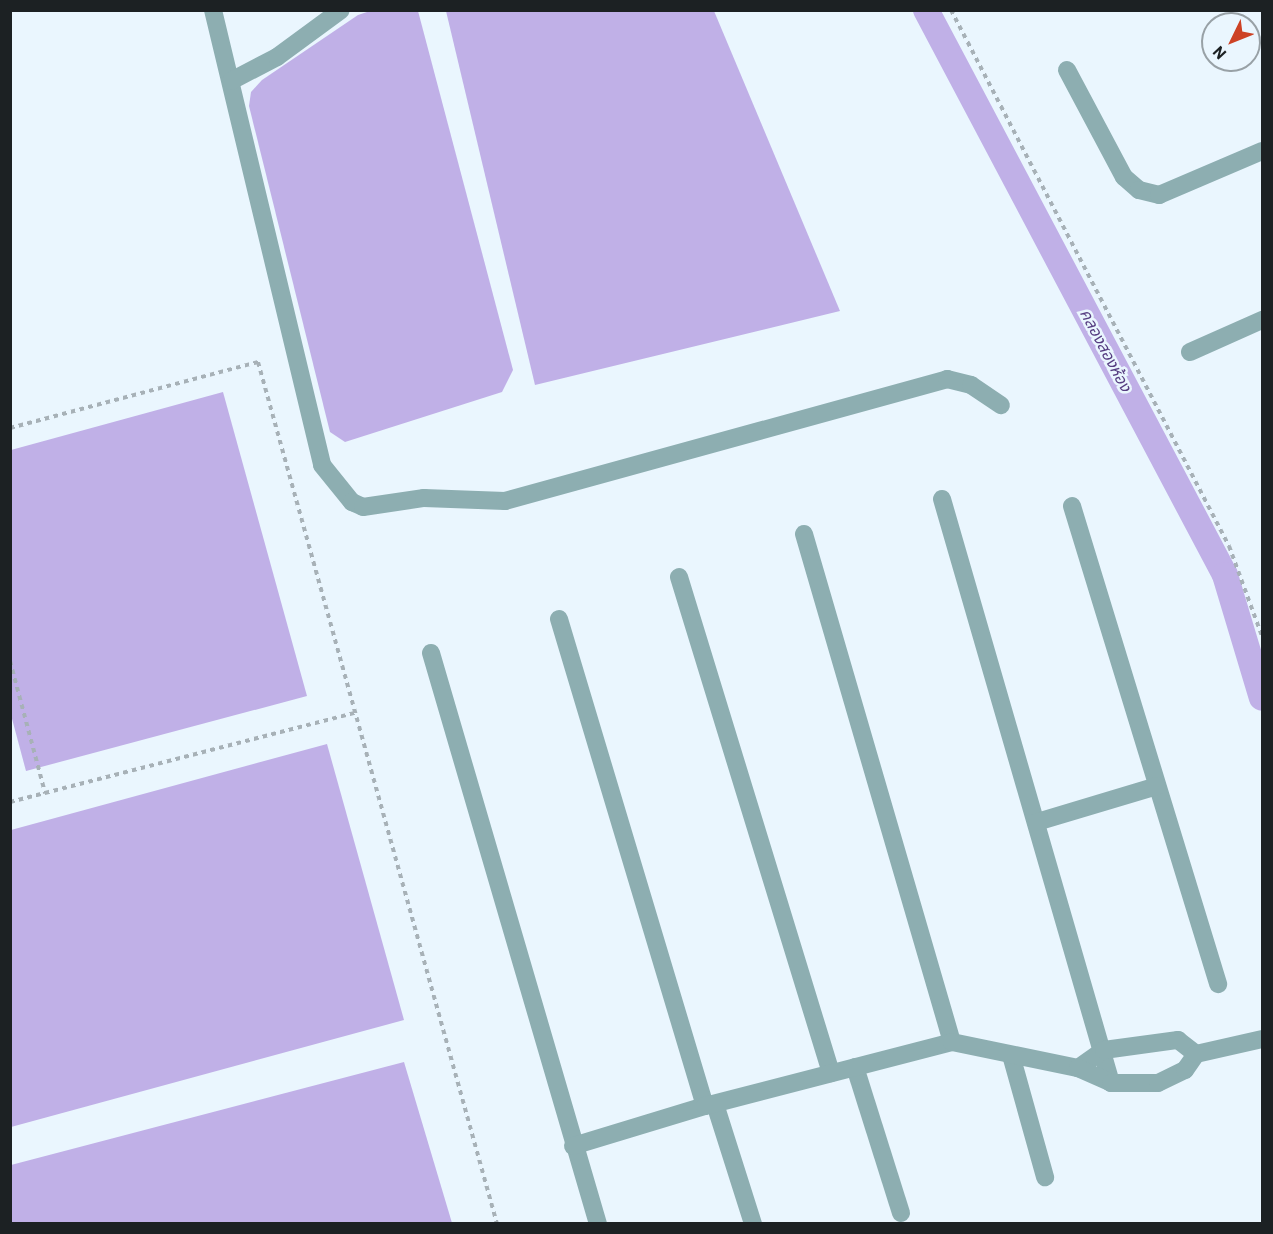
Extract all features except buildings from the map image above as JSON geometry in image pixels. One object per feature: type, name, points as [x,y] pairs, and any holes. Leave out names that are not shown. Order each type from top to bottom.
[{"type":"street","points":[[213,10],[322,465],[339,490],[363,507],[424,498],[505,501],[947,379],[971,385],[1001,405]]},
{"type":"street","points":[[231,81],[277,57],[341,10]]},
{"type":"street","points":[[1067,70],[1124,177],[1139,190],[1159,195],[1263,151]]},
{"type":"street","points":[[1190,352],[1263,320]]},
{"type":"street","points":[[942,500],[1104,1050],[1111,1083]]},
{"type":"street","points":[[1072,506],[1218,984]]},
{"type":"street","points":[[804,534],[952,1042]]},
{"type":"street","points":[[680,577],[831,1073]]},
{"type":"street","points":[[559,619],[710,1105],[753,1224]]},
{"type":"street","points":[[431,652],[573,1146],[598,1224]]},
{"type":"street","points":[[1037,822],[1157,786]]},
{"type":"street","points":[[573,1146],[710,1105],[952,1042],[1078,1068],[1111,1083],[1158,1083],[1185,1070],[1204,1051],[1263,1039]]},
{"type":"street","points":[[1078,1068],[1104,1050],[1178,1040],[1204,1051]]},
{"type":"street","points":[[1011,1055],[1045,1177]]},
{"type":"street","points":[[855,1067],[901,1214]]},
{"type":"path","points":[[951,10],[1229,546],[1263,636]]},
{"type":"path","points":[[10,428],[258,362],[497,1224]]},
{"type":"path","points":[[10,661],[45,794]]},
{"type":"path","points":[[10,802],[356,713]]},
{"type":"shaded area","points":[[373,10],[418,11],[513,370],[502,392],[345,442],[330,432],[249,106],[251,92],[262,80],[358,15]]},
{"type":"shaded area","points":[[446,11],[714,11],[840,311],[535,385]]},
{"type":"shaded area","points":[[223,392],[307,696],[26,771],[11,715],[11,450]]},
{"type":"shaded area","points":[[327,744],[404,1020],[11,1127],[11,830]]},
{"type":"shaded area","points":[[404,1062],[452,1223],[11,1223],[11,1165]]},
{"type":"waterway","name":"คลองสองห้อง","points":[[926,10],[1225,575],[1262,698]]}]
